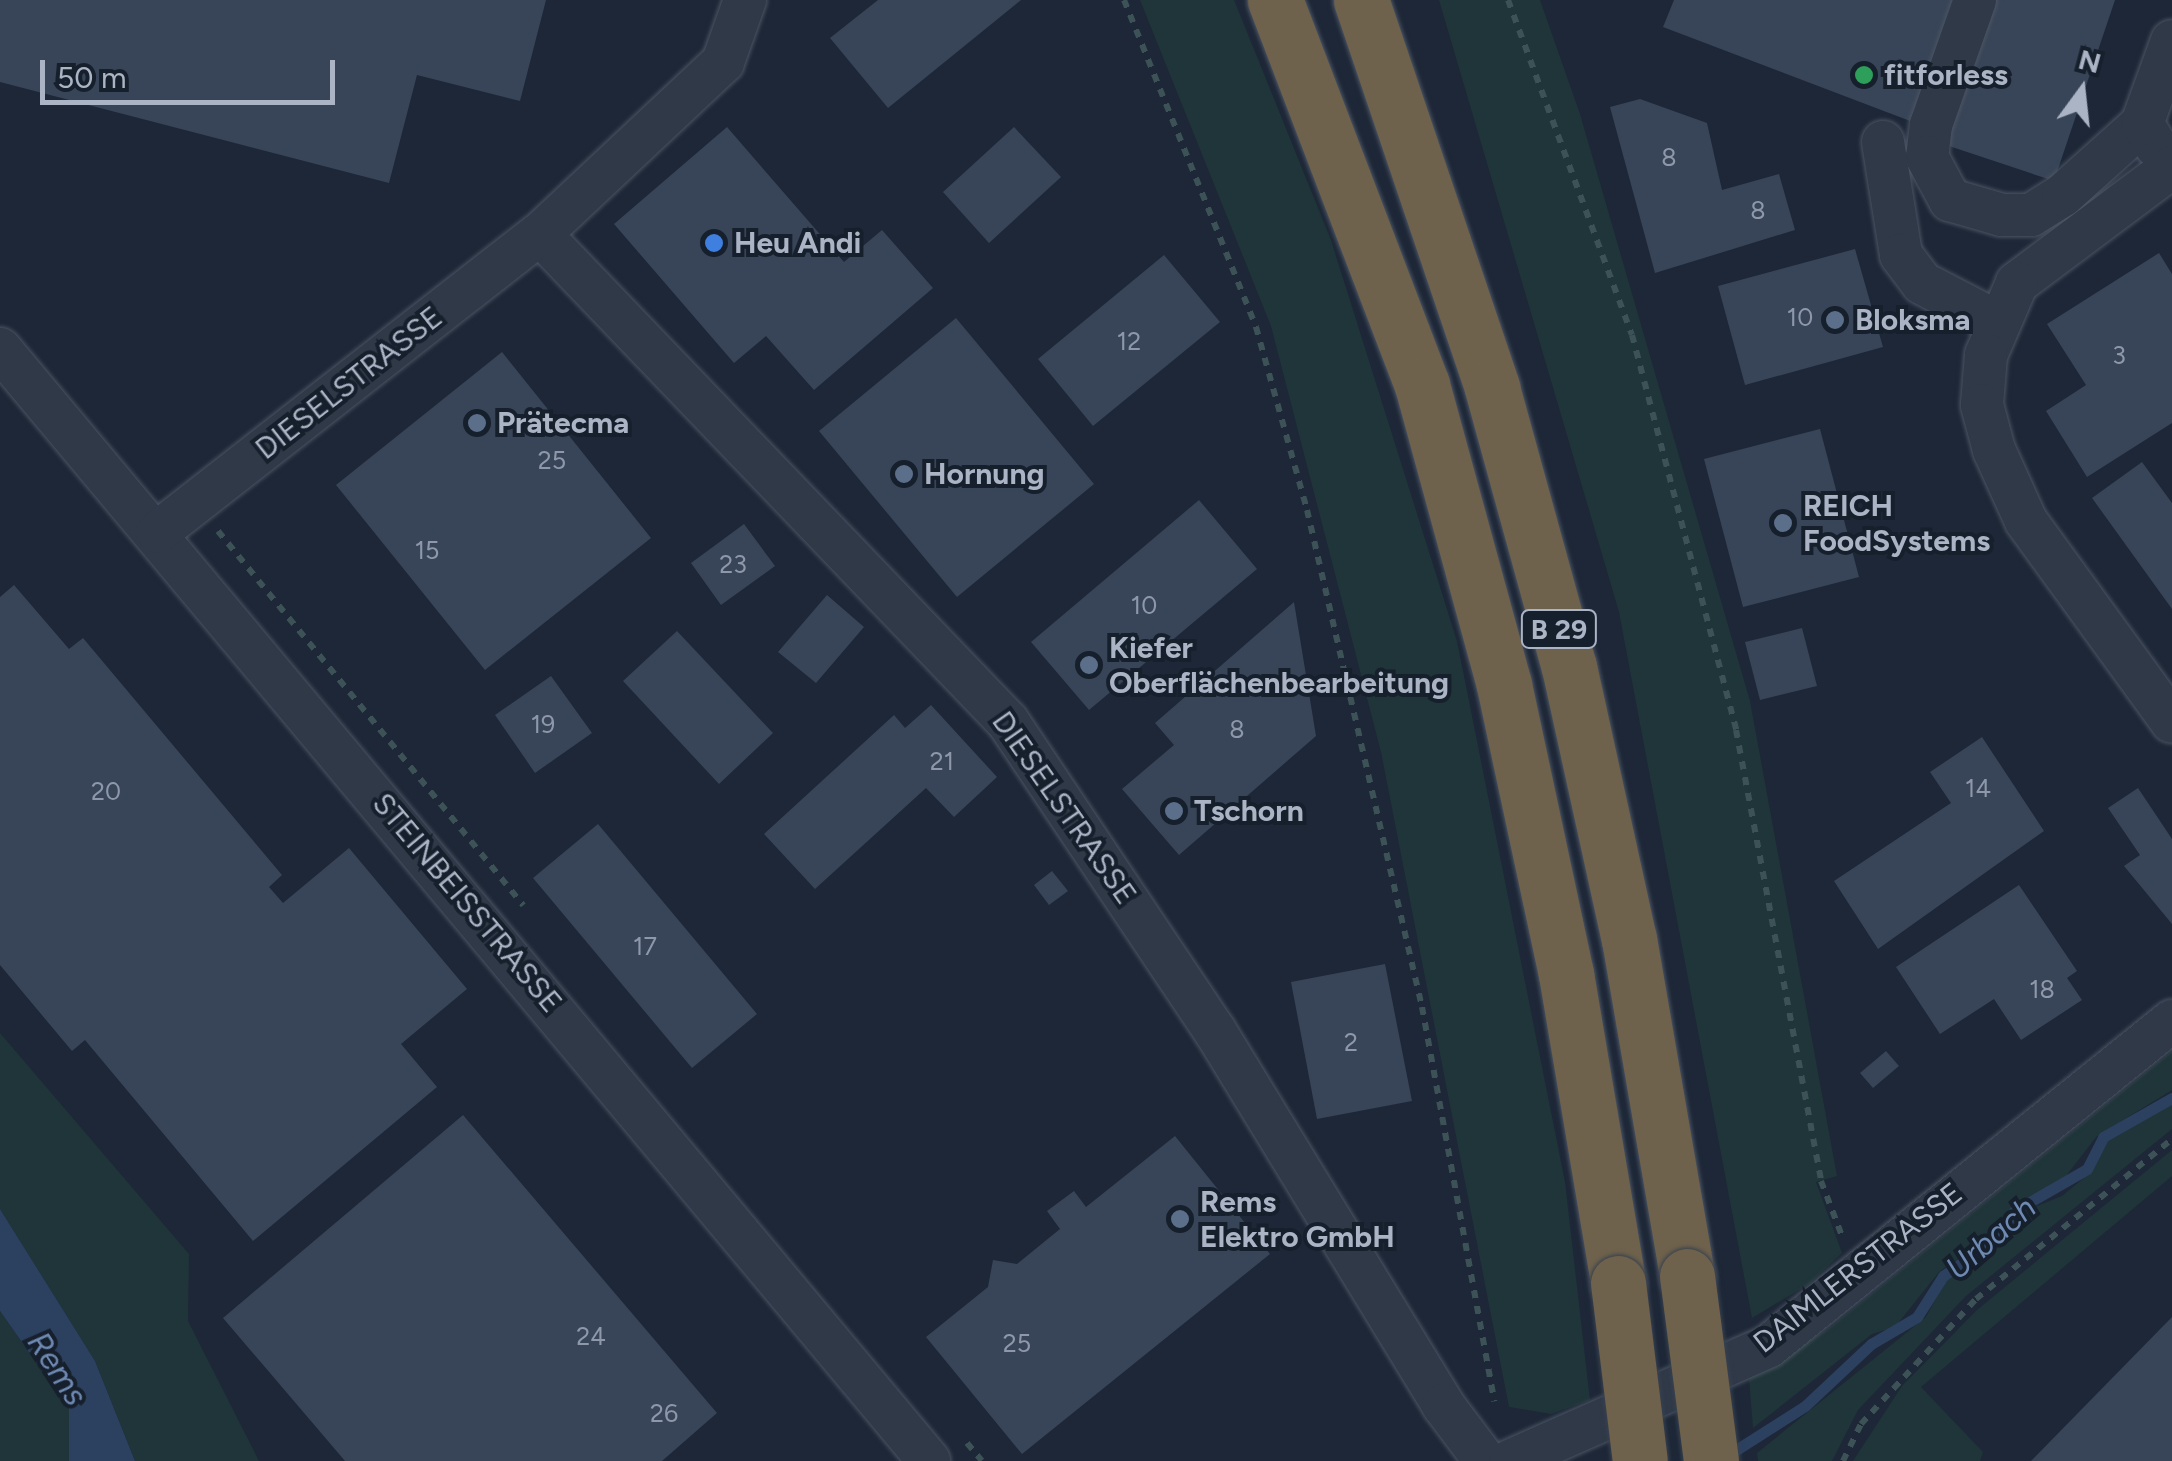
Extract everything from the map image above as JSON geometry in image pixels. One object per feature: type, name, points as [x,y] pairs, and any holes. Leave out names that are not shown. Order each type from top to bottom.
[{"type":"highway","name":"B 29","points":[[1275,0],[1422,385],[1504,685],[1566,974],[1618,1283],[1640,1461]]},
{"type":"highway","name":"B 29","points":[[1361,0],[1492,388],[1569,666],[1629,939],[1687,1276],[1710,1461]]},
{"type":"street","name":"DIESELSTRASSE","points":[[158,532],[540,234],[723,62],[745,0]]},
{"type":"street","points":[[1975,0],[1931,125],[1926,157],[1950,200],[2002,215],[2030,215],[2063,195],[2142,124],[2172,40]]},
{"type":"street","points":[[2142,124],[2170,168],[2017,283],[1986,355],[1982,404],[1994,450],[2026,521],[2172,722]]},
{"type":"street","points":[[1883,142],[1901,255],[1922,284],[1998,322]]},
{"type":"street","name":"DIESELSTRASSE","points":[[540,234],[1008,722],[1215,1030],[1442,1405],[1486,1461]]},
{"type":"street","name":"STEINBEISSTRASSE","points":[[0,349],[158,532],[929,1461]]},
{"type":"street","name":"DAIMLERSTRASSE","points":[[1510,1461],[1769,1346],[2172,1021]]},
{"type":"path","points":[[1124,0],[1256,326],[1307,510],[1422,1007],[1494,1405]]},
{"type":"path","points":[[1508,0],[1632,335],[1736,730],[1821,1181],[1839,1232],[1865,1270]]},
{"type":"path","points":[[1843,1461],[1862,1424],[1976,1299],[2172,1139]]},
{"type":"green space","points":[[1140,0],[1234,0],[1331,240],[1457,641],[1565,1182],[1590,1400],[1551,1414],[1509,1407],[1381,752],[1271,326]]},
{"type":"green space","points":[[1439,0],[1540,0],[1580,114],[1750,701],[1837,1176],[1816,1182],[1842,1253],[1809,1284],[1752,1318],[1619,612]]},
{"type":"green space","points":[[0,1033],[189,1254],[188,1321],[259,1461],[135,1461],[95,1361],[0,1209]]},
{"type":"green space","points":[[2172,1051],[2172,1090],[2097,1136],[2059,1185],[2012,1207],[1996,1232],[1939,1272],[1895,1327],[1872,1334],[1753,1428],[1749,1378],[1828,1329]]},
{"type":"green space","points":[[2172,1104],[2172,1129],[1966,1296],[1858,1410],[1832,1461],[1758,1461],[1757,1453],[1926,1317],[1947,1278],[2006,1234],[2017,1214],[2062,1196],[2090,1173],[2105,1139]]},
{"type":"green space","points":[[2172,1150],[2172,1176],[1921,1387],[1983,1452],[1980,1461],[1853,1461],[1902,1386],[1977,1310]]},
{"type":"green space","points":[[0,1311],[69,1409],[69,1461],[0,1461]]},
{"type":"water","name":"Rems","points":[[0,1209],[95,1361],[135,1461],[69,1461],[69,1409],[0,1311]]},
{"type":"building","points":[[0,0],[546,0],[520,101],[417,75],[389,183],[0,82]]},
{"type":"building","points":[[878,0],[1021,0],[888,108],[830,38]]},
{"type":"building","name":"fitforless","points":[[1674,0],[1965,0],[1918,124],[1663,27]]},
{"type":"building","points":[[1984,0],[2115,0],[2054,181],[1937,142]]},
{"type":"building","points":[[1640,99],[1707,123],[1722,190],[1779,174],[1795,230],[1655,273],[1610,107]]},
{"type":"building","points":[[727,127],[844,262],[882,230],[933,288],[814,390],[766,336],[734,363],[614,224]]},
{"type":"building","points":[[1014,127],[1061,177],[989,243],[943,192]]},
{"type":"building","points":[[1855,249],[1883,347],[1745,385],[1718,286]]},
{"type":"building","points":[[2159,253],[2172,274],[2172,423],[2087,477],[2046,411],[2086,385],[2047,324]]},
{"type":"building","points":[[1164,255],[1220,322],[1093,426],[1038,359]]},
{"type":"building","points":[[956,318],[1094,484],[957,597],[819,431]]},
{"type":"building","points":[[502,352],[651,538],[485,670],[336,485]]},
{"type":"building","points":[[1820,429],[1859,577],[1743,607],[1704,459]]},
{"type":"building","points":[[2142,462],[2172,503],[2172,609],[2092,498]]},
{"type":"building","points":[[1199,500],[1257,569],[1089,710],[1031,642]]},
{"type":"building","points":[[744,524],[775,566],[721,605],[691,563]]},
{"type":"building","points":[[14,585],[69,649],[83,638],[282,875],[269,887],[283,903],[349,848],[467,989],[401,1044],[437,1087],[253,1241],[85,1040],[72,1051],[0,965],[0,597]]},
{"type":"building","points":[[827,595],[864,627],[816,683],[778,652]]},
{"type":"building","points":[[1294,602],[1316,736],[1179,855],[1122,789],[1174,745],[1155,723]]},
{"type":"building","points":[[1802,628],[1817,686],[1760,700],[1745,642]]},
{"type":"building","points":[[677,631],[773,733],[719,784],[623,681]]},
{"type":"building","points":[[551,676],[592,733],[535,773],[495,715]]},
{"type":"building","points":[[931,705],[997,777],[954,817],[926,788],[815,889],[764,834],[894,715],[905,728]]},
{"type":"building","points":[[1982,737],[2044,831],[1878,949],[1834,881],[1951,803],[1930,772]]},
{"type":"building","points":[[2138,788],[2172,839],[2172,924],[2124,866],[2140,855],[2108,808]]},
{"type":"building","points":[[598,824],[757,1014],[692,1068],[533,878]]},
{"type":"building","points":[[1052,871],[1068,891],[1049,905],[1034,885]]},
{"type":"building","points":[[2019,885],[2077,971],[2067,978],[2082,1000],[2021,1040],[1994,999],[1940,1034],[1896,967]]},
{"type":"building","points":[[1385,964],[1412,1101],[1317,1119],[1291,982]]},
{"type":"building","points":[[1886,1051],[1899,1066],[1873,1088],[1860,1073]]},
{"type":"building","points":[[463,1115],[717,1413],[662,1461],[345,1461],[223,1318]]},
{"type":"building","points":[[1175,1136],[1270,1254],[1022,1454],[926,1337],[988,1287],[993,1260],[1017,1264],[1060,1229],[1047,1211],[1074,1191],[1086,1207]]},
{"type":"building","points":[[2172,1317],[2172,1461],[2031,1461]]},
{"type":"waterway","name":"Urbach","points":[[1728,1455],[1805,1406],[1871,1344],[1917,1317],[1943,1276],[1996,1238],[2014,1211],[2087,1169],[2103,1137],[2172,1098]]},
{"type":"place","name":"fitforless","points":[[1864,75]]},
{"type":"place","name":"Heu Andi","points":[[714,243]]},
{"type":"place","name":"Bloksma","points":[[1835,320]]},
{"type":"place","name":"Prätecma","points":[[477,423]]},
{"type":"place","name":"Hornung","points":[[904,474]]},
{"type":"place","name":"REICH FoodSystems","points":[[1783,523]]},
{"type":"place","name":"Kiefer Oberflächenbearbeitung","points":[[1089,665]]},
{"type":"place","name":"Tschorn","points":[[1174,811]]},
{"type":"place","name":"Rems Elektro GmbH","points":[[1180,1219]]}]
